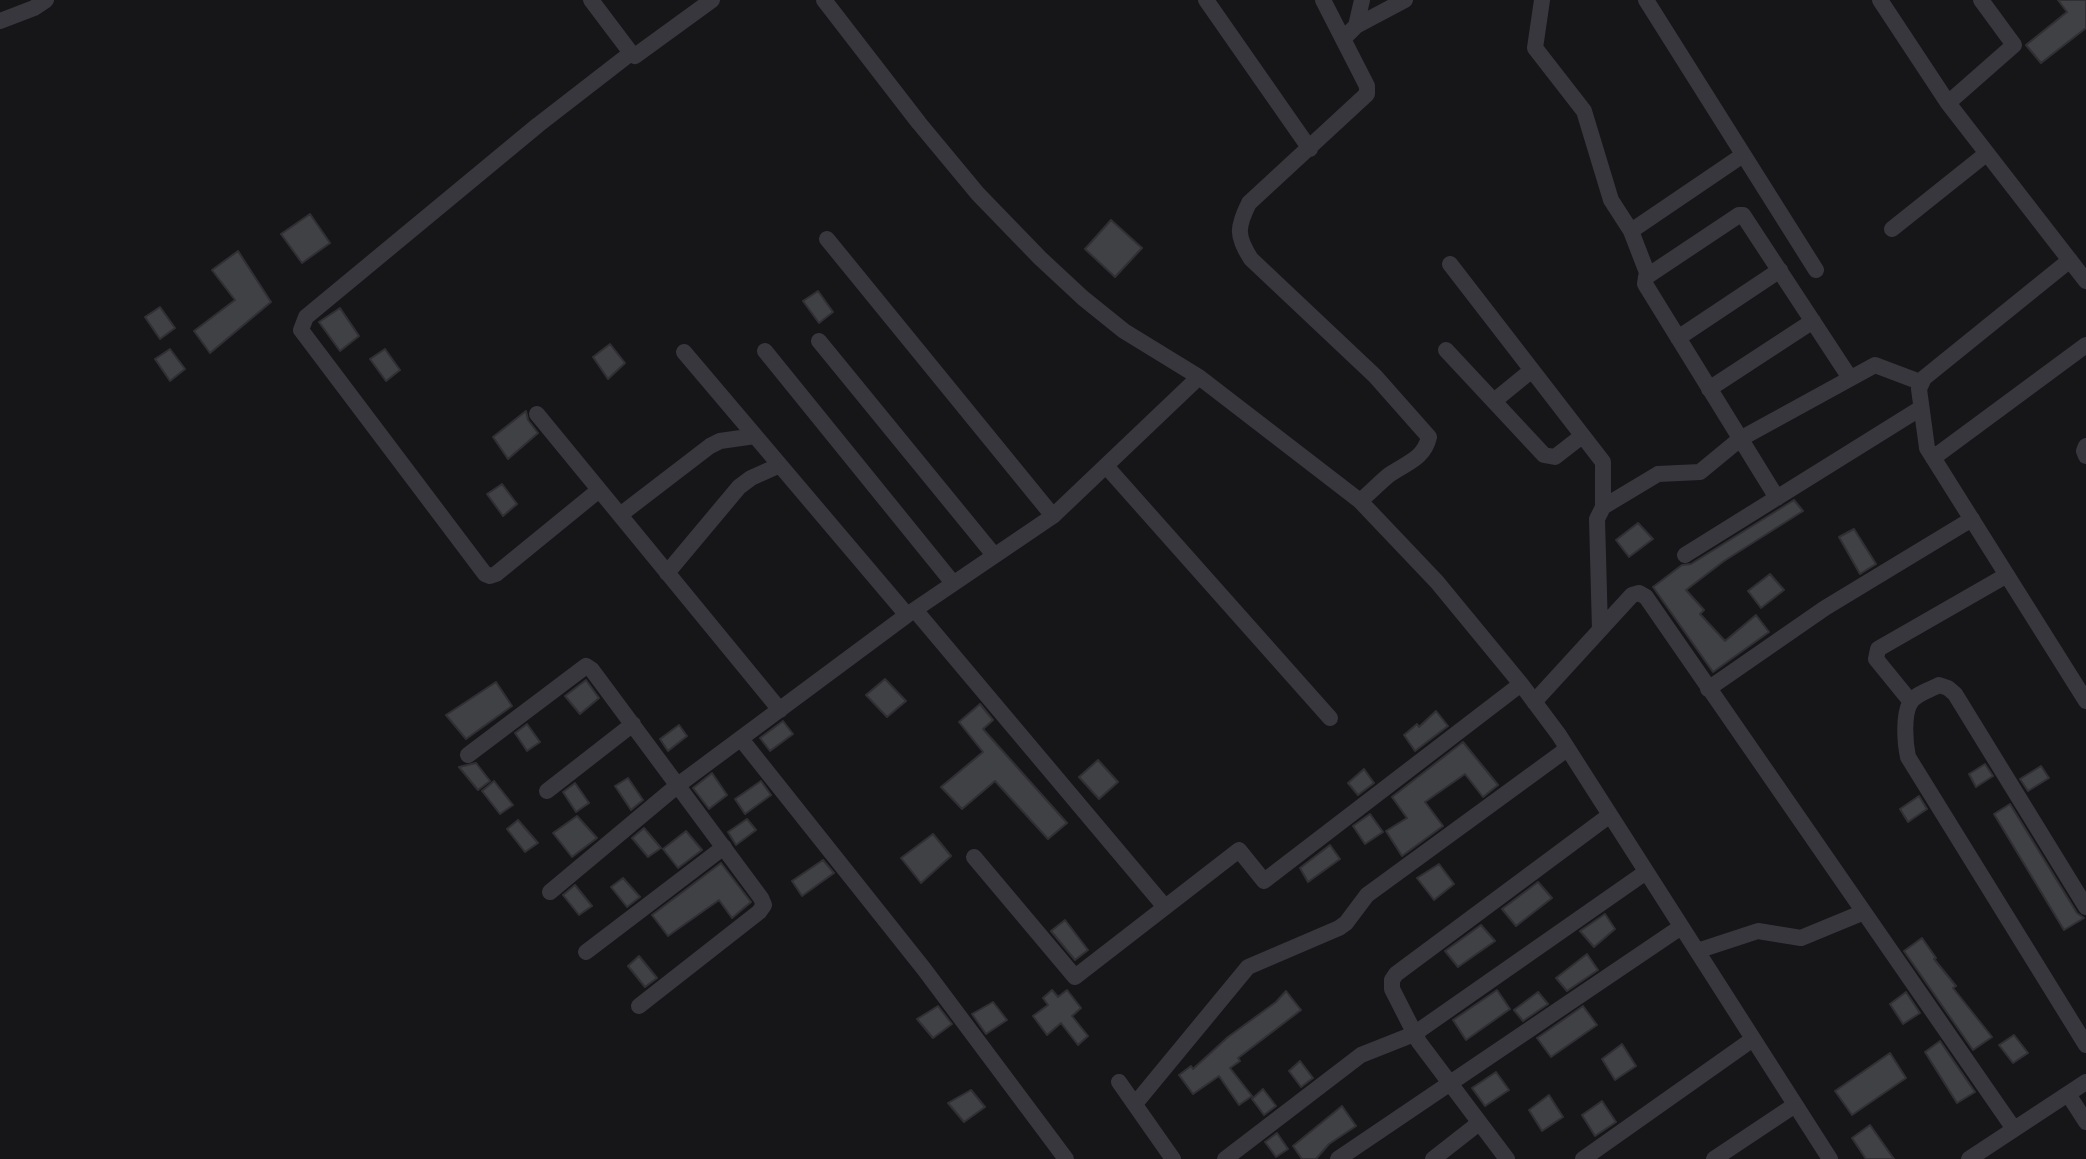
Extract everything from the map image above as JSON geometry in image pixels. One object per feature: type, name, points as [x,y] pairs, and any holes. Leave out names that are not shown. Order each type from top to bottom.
[{"type":"street","points":[[0,21],[46,0]]},
{"type":"street","points":[[591,0],[631,53]]},
{"type":"street","points":[[599,490],[496,574],[485,574],[301,330],[306,317],[538,125],[631,53],[640,54],[712,0]]},
{"type":"street","points":[[824,0],[978,194],[1040,258],[1124,331],[1199,377],[1360,501],[1437,582],[1521,684],[1567,749],[1830,1159]]},
{"type":"street","points":[[1206,0],[1310,149]]},
{"type":"street","points":[[1323,0],[1350,32],[1367,94],[1249,203],[1240,221],[1239,235],[1251,259],[1375,376],[1429,437],[1426,448],[1418,458],[1387,477],[1360,501]]},
{"type":"street","points":[[1350,32],[1362,0]]},
{"type":"street","points":[[1350,32],[1405,0]]},
{"type":"street","points":[[1542,0],[1535,48],[1584,111],[1611,200],[1631,231],[1648,275]]},
{"type":"street","points":[[1646,0],[1816,270]]},
{"type":"street","points":[[1880,0],[1948,103],[2086,281]]},
{"type":"street","points":[[1948,103],[2014,45],[1981,0]]},
{"type":"street","points":[[1892,229],[1986,154]]},
{"type":"street","points":[[1631,231],[1743,155]]},
{"type":"street","points":[[1777,498],[1645,284],[1648,275],[1743,215],[1850,378]]},
{"type":"street","points":[[827,239],[1053,516]]},
{"type":"street","points":[[1920,382],[2070,260]]},
{"type":"street","points":[[1450,264],[1603,462],[1603,507],[1597,519],[1600,630]]},
{"type":"street","points":[[1678,338],[1780,270]]},
{"type":"street","points":[[1709,389],[1813,321]]},
{"type":"street","points":[[819,341],[994,555]]},
{"type":"street","points":[[1933,458],[2086,345]]},
{"type":"street","points":[[1446,350],[1544,455],[1551,458],[1582,436]]},
{"type":"street","points":[[765,351],[953,583]]},
{"type":"street","points":[[684,352],[1165,907]]},
{"type":"street","points":[[1603,507],[1658,474],[1697,473],[1740,439],[1878,365],[1920,382]]},
{"type":"street","points":[[1494,401],[1532,370]]},
{"type":"street","points":[[550,892],[678,785],[911,612],[1053,516],[1199,377]]},
{"type":"street","points":[[1920,382],[1925,440],[1933,458],[2086,701]]},
{"type":"street","points":[[1685,555],[1921,408]]},
{"type":"street","points":[[537,414],[780,710]]},
{"type":"street","points":[[620,515],[710,446],[720,441],[755,436]]},
{"type":"street","points":[[2086,446],[2086,456]]},
{"type":"street","points":[[667,573],[739,487],[780,465]]},
{"type":"street","points":[[1106,466],[1330,718]]},
{"type":"street","points":[[1708,689],[1825,608],[1972,519]]},
{"type":"street","points":[[2007,575],[1878,649],[1875,654],[1911,702],[1906,745],[1908,757],[2086,1045]]},
{"type":"street","points":[[1534,702],[1632,595],[1639,593],[1646,597],[2014,1129]]},
{"type":"street","points":[[468,755],[586,666],[633,724],[761,898],[764,905],[639,1006]]},
{"type":"street","points":[[974,857],[1075,977],[1239,850],[1264,881],[1521,684]]},
{"type":"street","points":[[1911,702],[1939,685],[1955,694],[2086,907]]},
{"type":"street","points":[[547,791],[633,724]]},
{"type":"street","points":[[741,739],[924,969],[1066,1159]]},
{"type":"street","points":[[1135,1104],[1248,967],[1339,928],[1367,895],[1567,749]]},
{"type":"street","points":[[1507,1159],[1414,1034],[1392,989],[1392,980],[1610,815]]},
{"type":"street","points":[[586,952],[724,847]]},
{"type":"street","points":[[1225,1159],[1361,1055],[1414,1034],[1646,872]]},
{"type":"street","points":[[1697,951],[1758,931],[1801,938],[1864,912]]},
{"type":"street","points":[[1338,1159],[1681,927]]},
{"type":"street","points":[[1583,1159],[1753,1039]]},
{"type":"street","points":[[1119,1082],[1173,1159]]},
{"type":"street","points":[[1969,1159],[1994,1152],[2014,1129],[2086,1082]]},
{"type":"street","points":[[2068,1094],[2086,1122]]},
{"type":"street","points":[[1714,1159],[1795,1105]]},
{"type":"street","points":[[1433,1159],[1479,1123]]},
{"type":"building","points":[[2058,0],[2086,0],[2086,28],[2041,63],[2026,45],[2067,12]]},
{"type":"building","points":[[310,214],[330,243],[302,263],[281,234]]},
{"type":"building","points":[[1111,220],[1142,248],[1115,277],[1085,249]]},
{"type":"building","points":[[238,251],[271,302],[210,353],[194,331],[235,300],[212,270]]},
{"type":"building","points":[[818,291],[833,312],[819,323],[803,301]]},
{"type":"building","points":[[160,307],[175,328],[160,339],[145,317]]},
{"type":"building","points":[[340,308],[359,336],[340,351],[319,322]]},
{"type":"building","points":[[610,344],[625,363],[608,379],[593,357]]},
{"type":"building","points":[[170,349],[185,369],[170,381],[155,359]]},
{"type":"building","points":[[385,349],[400,370],[386,381],[370,359]]},
{"type":"building","points":[[526,411],[528,420],[538,433],[508,459],[493,437]]},
{"type":"building","points":[[502,484],[517,504],[503,516],[487,494]]},
{"type":"building","points":[[1794,500],[1803,511],[1724,561],[1686,590],[1704,610],[1700,614],[1725,641],[1756,615],[1769,632],[1713,672],[1653,587],[1682,565],[1691,564]]},
{"type":"building","points":[[1638,523],[1653,539],[1629,557],[1616,540]]},
{"type":"building","points":[[1854,529],[1876,564],[1860,574],[1839,537]]},
{"type":"building","points":[[1770,574],[1784,590],[1761,608],[1748,591]]},
{"type":"building","points":[[885,679],[906,701],[887,717],[866,695]]},
{"type":"building","points":[[586,680],[599,698],[580,714],[565,696]]},
{"type":"building","points":[[496,682],[512,706],[466,739],[446,715]]},
{"type":"building","points":[[980,704],[993,720],[983,729],[1067,823],[1048,839],[995,781],[962,809],[941,787],[983,752],[959,722]]},
{"type":"building","points":[[1436,711],[1448,726],[1415,751],[1404,735],[1417,724],[1419,727]]},
{"type":"building","points":[[783,721],[793,734],[770,751],[760,738]]},
{"type":"building","points":[[527,724],[540,742],[527,751],[515,733]]},
{"type":"building","points":[[679,725],[687,736],[668,751],[660,739]]},
{"type":"building","points":[[1463,742],[1498,785],[1483,797],[1465,774],[1425,802],[1443,826],[1402,856],[1386,831],[1407,818],[1392,797]]},
{"type":"building","points":[[1098,760],[1118,782],[1099,799],[1079,777]]},
{"type":"building","points":[[476,763],[490,781],[478,790],[459,767]]},
{"type":"building","points":[[1985,764],[1993,776],[1976,787],[1969,774]]},
{"type":"building","points":[[2041,766],[2049,778],[2028,791],[2020,779]]},
{"type":"building","points":[[1364,769],[1374,783],[1358,795],[1348,783]]},
{"type":"building","points":[[712,773],[727,795],[709,809],[693,788]]},
{"type":"building","points":[[628,778],[643,800],[631,810],[615,786]]},
{"type":"building","points":[[494,781],[513,805],[500,814],[482,791]]},
{"type":"building","points":[[761,781],[771,795],[745,814],[735,799]]},
{"type":"building","points":[[575,783],[589,803],[576,812],[563,792]]},
{"type":"building","points":[[1919,796],[1927,809],[1908,822],[1900,809]]},
{"type":"building","points":[[2010,804],[2077,913],[2084,918],[2064,930],[1994,814]]},
{"type":"building","points":[[1370,814],[1383,832],[1365,844],[1353,826]]},
{"type":"building","points":[[577,816],[597,838],[572,857],[553,833]]},
{"type":"building","points":[[747,819],[756,830],[736,845],[728,832]]},
{"type":"building","points":[[518,820],[538,843],[525,852],[507,829]]},
{"type":"building","points":[[644,828],[661,848],[648,857],[632,838]]},
{"type":"building","points":[[686,831],[702,850],[678,868],[663,849]]},
{"type":"building","points":[[933,834],[951,856],[921,883],[901,858]]},
{"type":"building","points":[[1330,845],[1340,859],[1308,882],[1300,868]]},
{"type":"building","points":[[823,860],[834,873],[802,896],[792,881]]},
{"type":"building","points":[[721,863],[751,902],[732,918],[719,900],[668,936],[652,915]]},
{"type":"building","points":[[1439,864],[1454,884],[1434,900],[1417,878]]},
{"type":"building","points":[[623,878],[640,897],[627,907],[611,887]]},
{"type":"building","points":[[1538,882],[1552,898],[1516,926],[1502,909]]},
{"type":"building","points":[[575,885],[592,906],[579,915],[563,895]]},
{"type":"building","points":[[1605,914],[1615,929],[1594,947],[1580,931]]},
{"type":"building","points":[[1065,920],[1088,950],[1075,960],[1051,931]]},
{"type":"building","points":[[1481,925],[1495,941],[1458,967],[1445,951]]},
{"type":"building","points":[[1922,938],[1956,986],[1953,988],[1992,1037],[1973,1050],[1904,951]]},
{"type":"building","points":[[1587,954],[1598,970],[1567,991],[1556,978]]},
{"type":"building","points":[[639,956],[657,978],[645,987],[628,966]]},
{"type":"building","points":[[1052,990],[1058,997],[1067,990],[1081,1008],[1072,1016],[1088,1036],[1078,1045],[1061,1023],[1047,1035],[1033,1016],[1048,1005],[1043,998]]},
{"type":"building","points":[[1497,990],[1510,1009],[1466,1040],[1453,1020]]},
{"type":"building","points":[[1286,991],[1301,1010],[1238,1058],[1240,1061],[1230,1068],[1252,1096],[1239,1105],[1219,1076],[1193,1094],[1179,1075],[1191,1066],[1193,1069]]},
{"type":"building","points":[[1538,992],[1548,1004],[1523,1021],[1514,1010]]},
{"type":"building","points":[[1906,992],[1920,1013],[1903,1024],[1890,1004]]},
{"type":"building","points":[[993,1002],[1007,1020],[986,1034],[972,1014]]},
{"type":"building","points":[[938,1006],[952,1024],[933,1038],[917,1019]]},
{"type":"building","points":[[1583,1006],[1597,1025],[1551,1057],[1537,1038]]},
{"type":"building","points":[[2014,1035],[2028,1053],[2013,1063],[1999,1045]]},
{"type":"building","points":[[1940,1041],[1975,1092],[1957,1103],[1925,1052]]},
{"type":"building","points":[[1622,1044],[1636,1066],[1615,1080],[1602,1059]]},
{"type":"building","points":[[1890,1053],[1906,1078],[1852,1115],[1835,1091]]},
{"type":"building","points":[[1300,1061],[1313,1078],[1301,1087],[1289,1071]]},
{"type":"building","points":[[1496,1072],[1509,1090],[1485,1106],[1472,1088]]},
{"type":"building","points":[[1263,1089],[1276,1106],[1264,1115],[1252,1099]]},
{"type":"building","points":[[971,1090],[985,1107],[964,1122],[948,1103]]},
{"type":"building","points":[[1549,1095],[1563,1117],[1542,1131],[1529,1110]]},
{"type":"building","points":[[1602,1101],[1616,1122],[1595,1136],[1582,1115]]},
{"type":"building","points":[[1342,1106],[1356,1126],[1329,1144],[1316,1159],[1302,1159],[1293,1146]]},
{"type":"building","points":[[1870,1125],[1894,1159],[1866,1159],[1852,1138]]},
{"type":"building","points":[[1277,1133],[1288,1149],[1276,1157],[1265,1142]]}]
